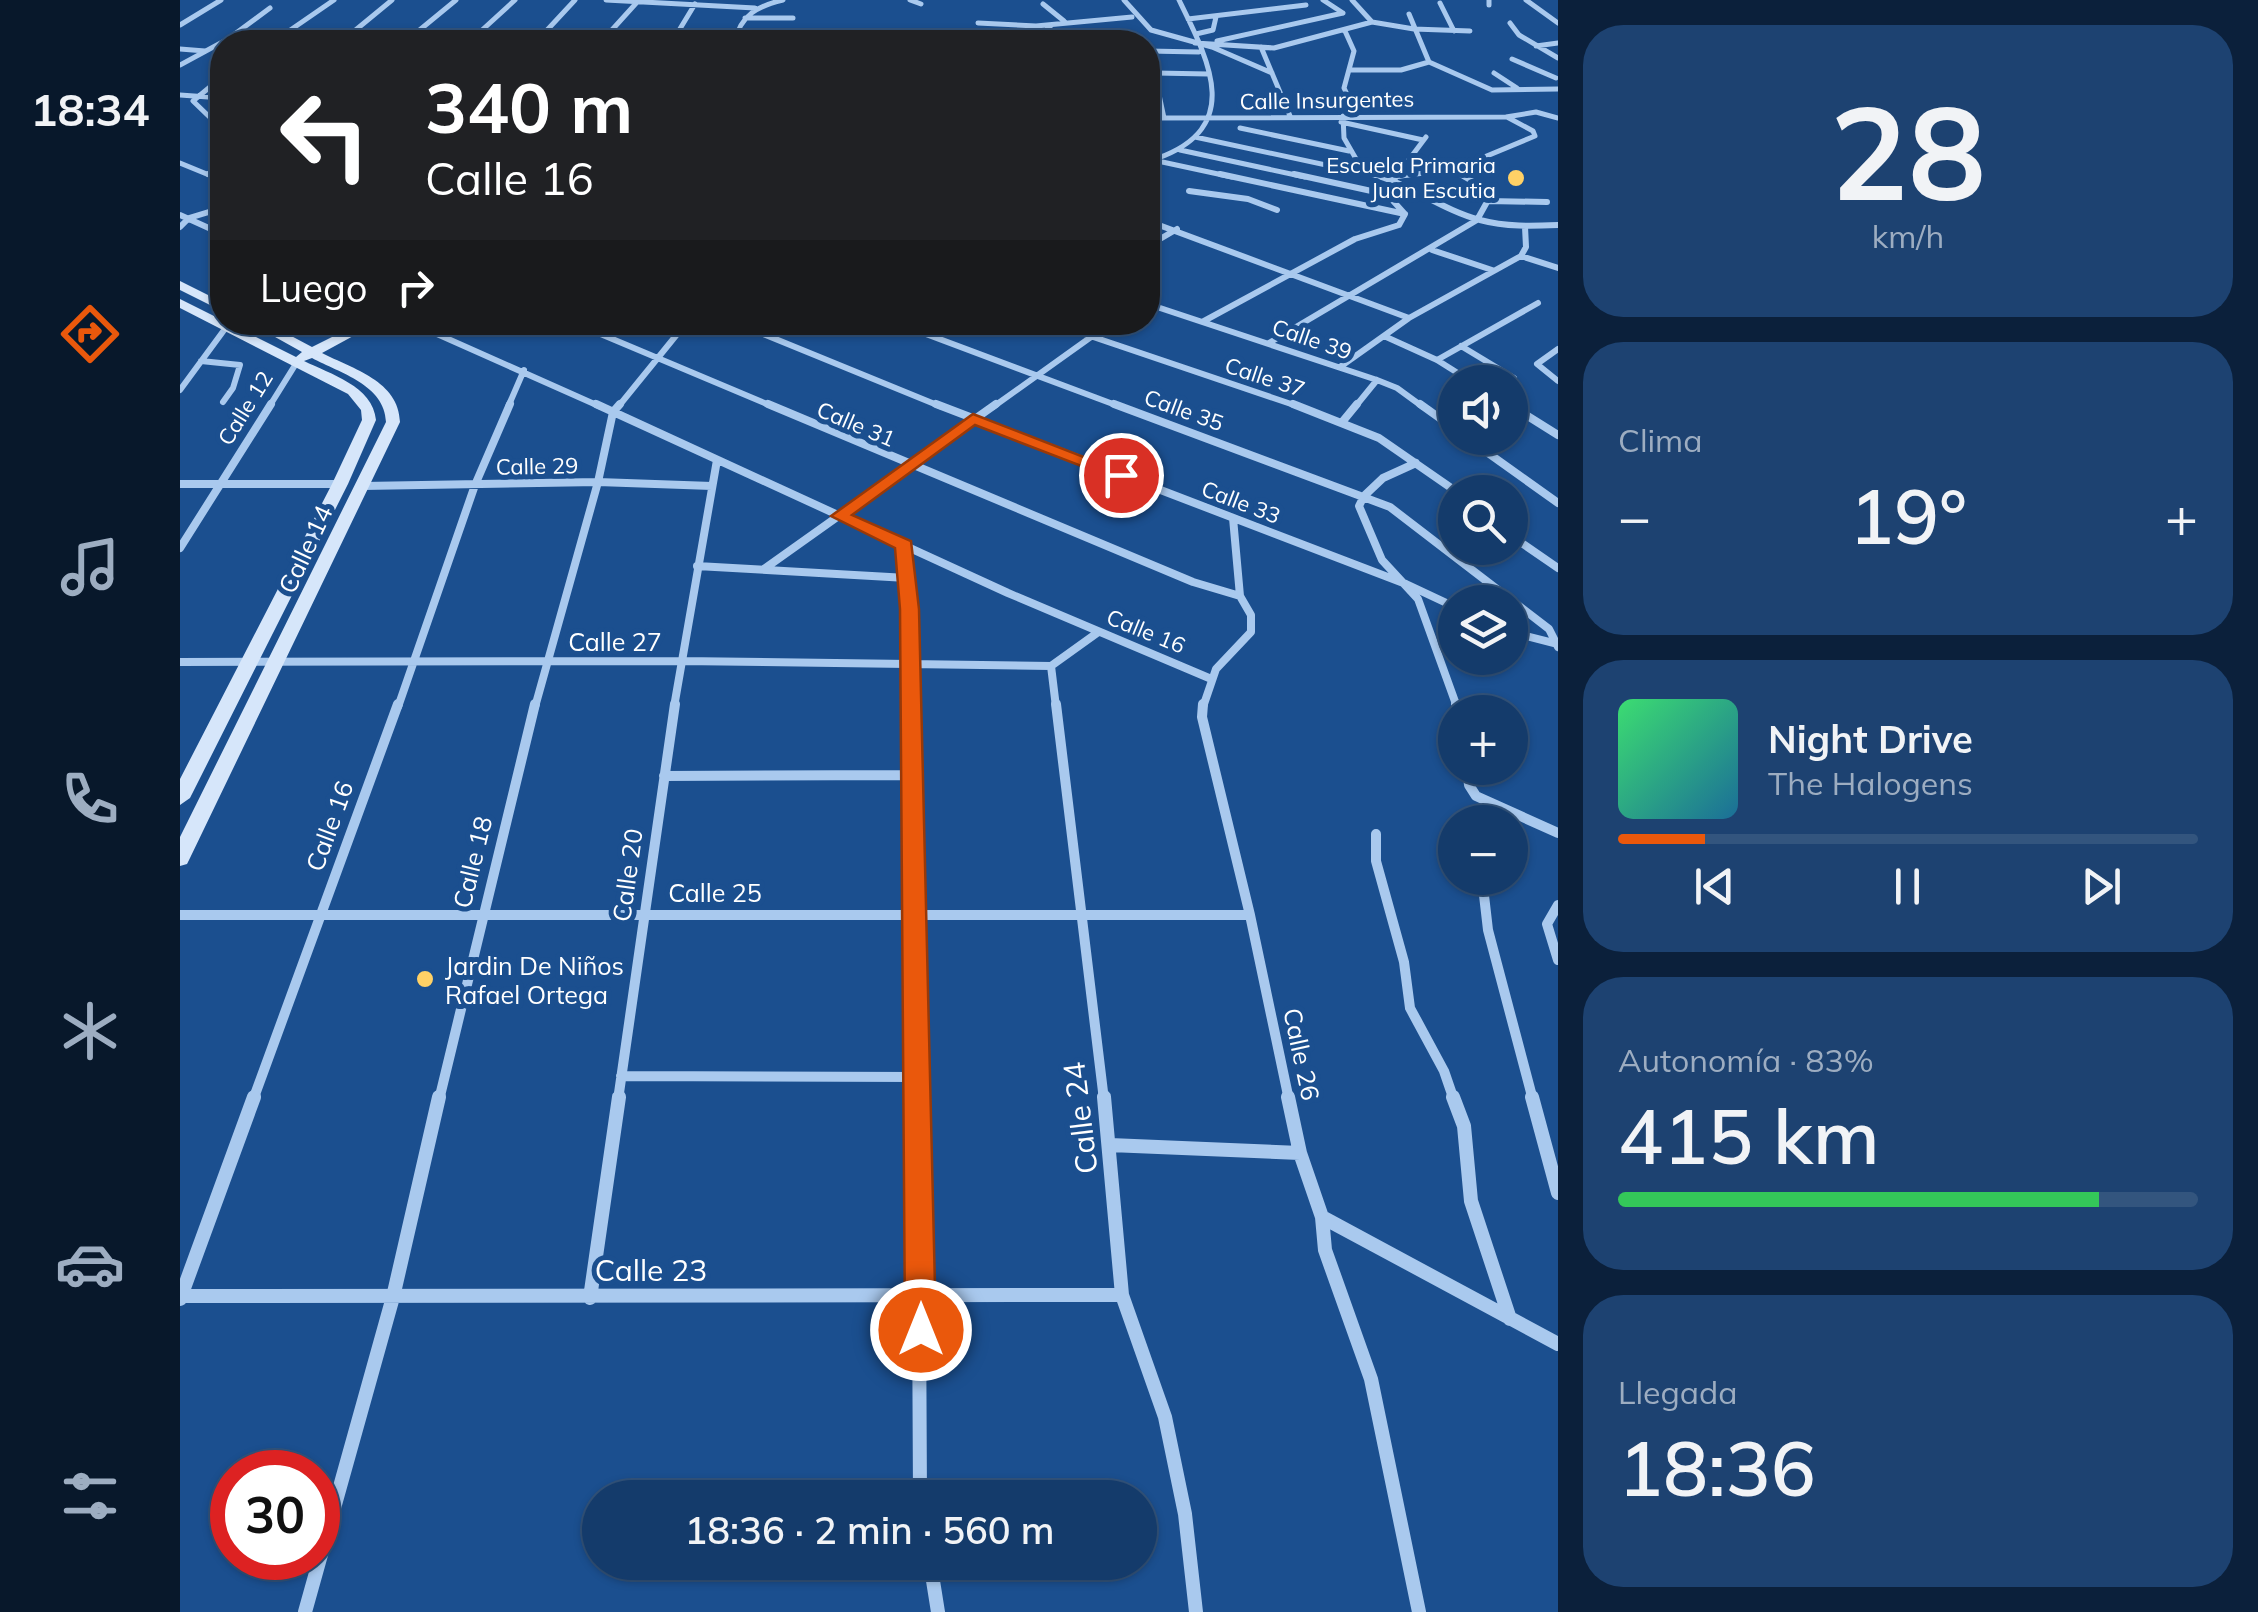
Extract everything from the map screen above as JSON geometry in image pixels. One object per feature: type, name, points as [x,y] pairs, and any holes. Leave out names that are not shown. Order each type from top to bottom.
[{"type":"main road","points":[[180,285],[210,301]]},
{"type":"main road","name":"Calle 14","points":[[180,303],[210,316]]},
{"type":"main road","name":"Calle 14","points":[[180,858],[394,422],[394,409],[387,396],[374,385],[255,335]]},
{"type":"main road","name":"Calle 14","points":[[180,798],[366,429],[368,410],[353,391],[273,335]]},
{"type":"main road","points":[[304,356],[347,335]]},
{"type":"street","points":[[180,25],[221,0]]},
{"type":"street","points":[[291,30],[334,0]]},
{"type":"street","points":[[356,30],[392,0]]},
{"type":"street","points":[[415,30],[456,0]]},
{"type":"street","points":[[483,30],[515,0]]},
{"type":"street","points":[[547,30],[575,0]]},
{"type":"street","points":[[606,0],[755,8],[784,0]]},
{"type":"street","points":[[679,30],[699,0]]},
{"type":"street","points":[[911,0],[921,4]]},
{"type":"street","points":[[1124,0],[1132,17],[1154,30]]},
{"type":"street","points":[[1160,157],[1180,150],[1195,137],[1208,118],[1216,94],[1180,0]]},
{"type":"street","points":[[1210,43],[1343,13],[1323,0]]},
{"type":"street","points":[[1352,0],[1372,22]]},
{"type":"street","points":[[1526,0],[1558,23]]},
{"type":"street","points":[[613,30],[638,1]]},
{"type":"street","points":[[1440,2],[1454,31]]},
{"type":"street","points":[[1043,4],[1064,21]]},
{"type":"street","points":[[1188,18],[1306,5]]},
{"type":"street","points":[[241,30],[270,8]]},
{"type":"street","points":[[738,30],[755,8]]},
{"type":"street","points":[[1409,14],[1429,62],[1480,87],[1503,90],[1557,78]]},
{"type":"street","points":[[1046,30],[1064,21],[1132,17]]},
{"type":"street","points":[[1196,34],[1213,30],[1216,17]]},
{"type":"street","points":[[745,18],[794,18]]},
{"type":"street","points":[[1160,34],[1195,43],[1284,46],[1372,22],[1414,29],[1470,31]]},
{"type":"street","points":[[978,23],[1050,27]]},
{"type":"street","points":[[1510,23],[1518,35],[1558,58]]},
{"type":"street","points":[[1345,31],[1352,37],[1354,51],[1344,88],[1358,114]]},
{"type":"street","points":[[1195,43],[1272,72]]},
{"type":"street","points":[[1536,46],[1558,43]]},
{"type":"street","points":[[1261,46],[1290,116]]},
{"type":"street","points":[[180,49],[206,51]]},
{"type":"street","points":[[180,65],[210,49]]},
{"type":"street","points":[[1160,51],[1198,52]]},
{"type":"street","points":[[1512,58],[1557,78]]},
{"type":"street","points":[[1351,70],[1401,70],[1429,62]]},
{"type":"street","points":[[1160,73],[1208,74]]},
{"type":"street","points":[[1494,74],[1514,85],[1558,90]]},
{"type":"street","points":[[194,96],[210,85]]},
{"type":"street","points":[[180,95],[210,97]]},
{"type":"street","points":[[194,96],[195,106],[210,119]]},
{"type":"street","points":[[1160,99],[1164,118]]},
{"type":"street","name":"Calle Insurgentes","points":[[1160,118],[1506,116],[1536,112],[1558,118]]},
{"type":"street","points":[[1396,178],[1482,162],[1496,150],[1534,136],[1533,131],[1506,116]]},
{"type":"street","points":[[1363,171],[1349,150],[1342,118],[1425,138],[1385,194]]},
{"type":"street","points":[[1240,128],[1349,150]]},
{"type":"street","points":[[1195,137],[1396,178],[1477,220],[1558,226]]},
{"type":"street","points":[[1180,150],[1385,194],[1405,214]]},
{"type":"street","points":[[1160,162],[1405,214]]},
{"type":"street","points":[[180,163],[210,175]]},
{"type":"street","points":[[1269,343],[1477,220],[1492,193],[1453,170]]},
{"type":"street","points":[[1248,199],[1268,184]]},
{"type":"street","points":[[1189,191],[1248,199],[1276,210]]},
{"type":"street","points":[[1488,201],[1547,202]]},
{"type":"street","points":[[207,213],[210,210]]},
{"type":"street","points":[[180,227],[189,218],[210,212]]},
{"type":"street","points":[[180,214],[210,228]]},
{"type":"street","points":[[1204,321],[1355,239],[1400,225],[1405,214]]},
{"type":"street","points":[[1160,224],[1409,318]]},
{"type":"street","points":[[1340,367],[1409,318],[1522,256],[1526,247],[1524,226]]},
{"type":"street","points":[[1160,239],[1177,229]]},
{"type":"street","points":[[1432,250],[1492,270]]},
{"type":"street","points":[[1522,256],[1558,268]]},
{"type":"street","points":[[1437,360],[1538,303]]},
{"type":"street","name":"Calle 39","points":[[1160,308],[1377,380],[1406,394],[1438,417]]},
{"type":"street","points":[[180,390],[221,335]]},
{"type":"street","name":"Calle 16","points":[[441,335],[1097,633],[1209,678]]},
{"type":"street","name":"Calle 31","points":[[603,335],[1192,582],[1240,596]]},
{"type":"street","name":"Calle 18","points":[[305,1612],[393,1297],[482,913],[546,662],[598,482],[613,412],[675,335]]},
{"type":"street","name":"Calle 33","points":[[766,335],[1438,599]]},
{"type":"street","name":"Calle 35","points":[[929,335],[1390,507],[1549,629],[1558,645]]},
{"type":"street","name":"Calle 37","points":[[1085,335],[1342,421],[1380,438],[1438,479]]},
{"type":"street","points":[[764,569],[1094,335]]},
{"type":"street","points":[[1384,336],[1445,365]]},
{"type":"street","points":[[1461,346],[1492,365]]},
{"type":"street","points":[[1558,349],[1537,364],[1558,381]]},
{"type":"street","name":"Calle 12","points":[[180,548],[304,356]]},
{"type":"street","points":[[201,362],[240,366],[233,388],[223,402]]},
{"type":"street","name":"Calle 16","points":[[180,1297],[414,662],[475,485],[524,370]]},
{"type":"street","points":[[1342,421],[1377,380]]},
{"type":"street","points":[[1528,416],[1558,435]]},
{"type":"street","points":[[1491,455],[1558,503]]},
{"type":"street","name":"Calle 20","points":[[590,1298],[681,661],[717,460]]},
{"type":"street","points":[[1416,463],[1382,478],[1359,506],[1382,560],[1418,599],[1453,695]]},
{"type":"street","name":"Calle 29","points":[[362,486],[598,482],[712,486]]},
{"type":"street","points":[[180,484],[340,484]]},
{"type":"street","points":[[1209,678],[1224,656],[1251,632],[1251,615],[1240,596],[1233,518]]},
{"type":"street","points":[[904,545],[910,662],[921,1296],[920,1480]]},
{"type":"street","points":[[1528,547],[1558,568]]},
{"type":"street","points":[[696,566],[907,578]]},
{"type":"street","points":[[1050,666],[1097,633]]},
{"type":"street","points":[[1528,637],[1558,645]]},
{"type":"street","name":"Calle 27","points":[[180,662],[910,662],[1050,666]]},
{"type":"street","name":"Calle 24","points":[[1050,666],[1110,1145],[1122,1295],[1166,1416],[1185,1514],[1196,1612]]},
{"type":"street","name":"Calle 26","points":[[1209,678],[1202,696],[1202,717],[1250,915],[1300,1153],[1322,1217],[1326,1250],[1371,1379],[1420,1612]]},
{"type":"street","points":[[664,776],[910,775]]},
{"type":"street","points":[[1469,785],[1476,796],[1558,832]]},
{"type":"street","points":[[1376,834],[1376,861],[1404,962],[1410,1008],[1444,1071],[1464,1126],[1471,1201],[1510,1319]]},
{"type":"street","points":[[1484,895],[1488,930],[1558,1193]]},
{"type":"street","points":[[1558,905],[1551,911],[1548,924],[1558,960]]},
{"type":"street","name":"Calle 25","points":[[180,915],[1250,915]]},
{"type":"street","points":[[621,1076],[916,1077]]},
{"type":"street","points":[[1110,1145],[1300,1153]]},
{"type":"street","points":[[1322,1217],[1558,1344]]},
{"type":"street","name":"Calle 23","points":[[180,1297],[1122,1295]]},
{"type":"street","points":[[933,1580],[938,1612]]},
{"type":"place","name":"Escuela Primaria Juan Escutia","points":[[1516,178]]},
{"type":"place","name":"Jardin De Niños Rafael Ortega","points":[[425,979]]},
{"type":"route","points":[[921,1330],[910,609],[904,545],[840,516],[973,419],[1121,475]]}]
